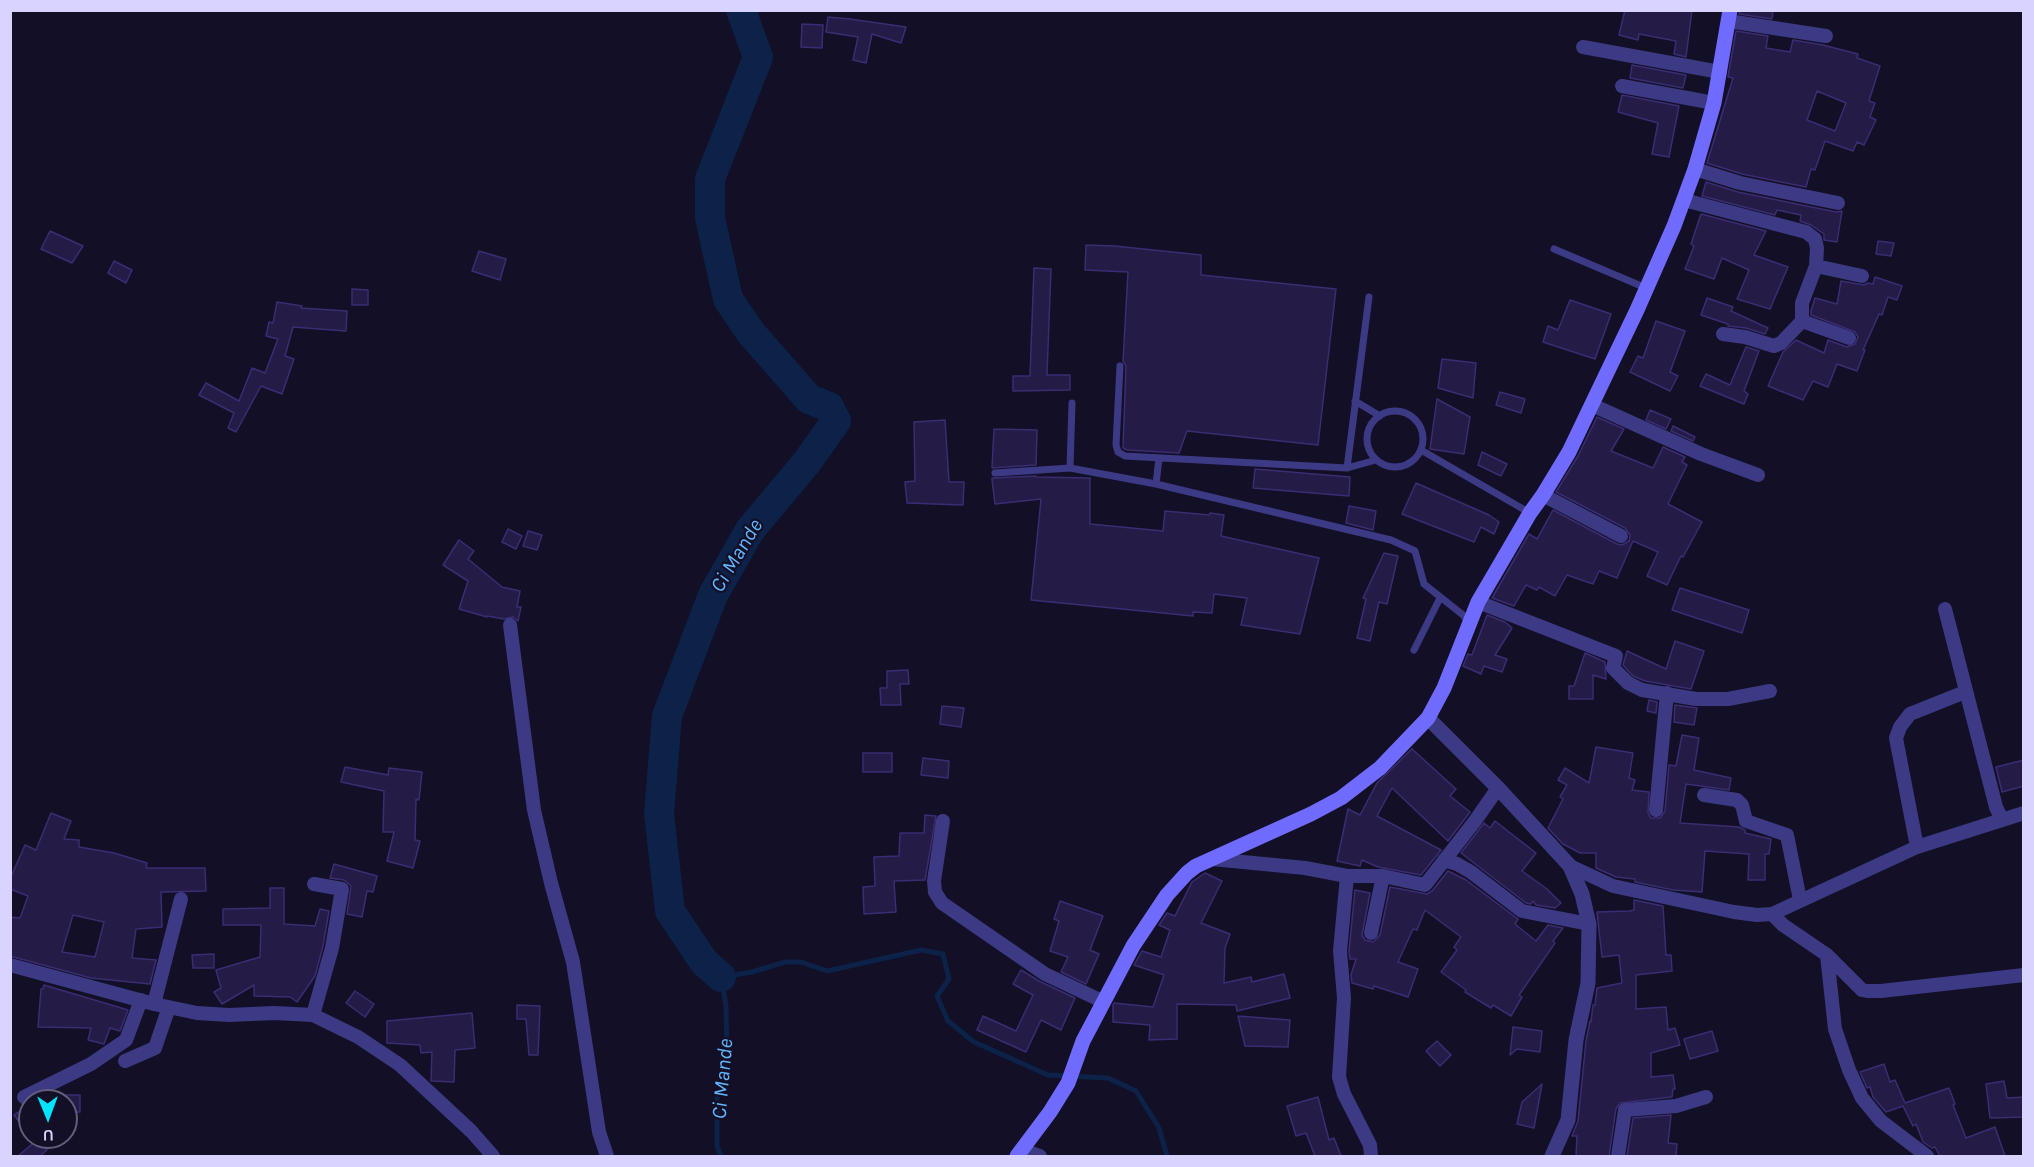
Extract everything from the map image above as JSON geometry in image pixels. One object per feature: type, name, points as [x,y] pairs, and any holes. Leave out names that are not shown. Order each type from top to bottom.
[{"type":"main road","points":[[1020,1153],[1068,1083],[1080,1050],[1133,946],[1167,895],[1187,873],[1341,798],[1380,768],[1428,718],[1444,688],[1478,602],[1569,452],[1646,288],[1684,200],[1714,103],[1729,16]]},
{"type":"street","points":[[1729,16],[1826,36]]},
{"type":"street","points":[[1583,47],[1720,72]]},
{"type":"street","points":[[1622,86],[1714,103]]},
{"type":"street","points":[[1695,169],[1740,183],[1838,203]]},
{"type":"street","points":[[1684,200],[1806,232],[1815,239],[1818,248],[1816,266],[1802,303],[1802,321]]},
{"type":"street","points":[[1816,266],[1862,276]]},
{"type":"street","points":[[1723,334],[1745,337],[1774,346],[1781,344],[1802,321]]},
{"type":"street","points":[[1802,321],[1849,338]]},
{"type":"street","points":[[1592,405],[1701,454],[1758,475]]},
{"type":"street","points":[[1543,495],[1621,536]]},
{"type":"street","points":[[1478,602],[1616,656],[1613,668],[1628,683],[1641,690],[1696,699],[1728,699],[1770,691]]},
{"type":"street","points":[[1946,609],[1965,692],[1996,807],[2002,820]]},
{"type":"street","points":[[510,625],[534,810],[573,962],[599,1132],[607,1156]]},
{"type":"street","points":[[1917,847],[1896,738],[1900,727],[1910,714],[1965,692]]},
{"type":"street","points":[[1656,810],[1667,693]]},
{"type":"street","points":[[1428,718],[1498,788],[1570,866],[1582,894],[1589,924],[1588,983],[1576,1040],[1568,1120],[1552,1156]]},
{"type":"street","points":[[1212,859],[1305,868],[1347,876],[1383,876],[1425,885],[1498,788]]},
{"type":"street","points":[[1704,795],[1737,800],[1742,805],[1746,821],[1787,835],[1800,900]]},
{"type":"street","points":[[1570,866],[1613,886],[1734,912],[1772,914],[1917,847],[2024,813]]},
{"type":"street","points":[[943,821],[934,881],[935,892],[942,903],[1045,974],[1104,1002]]},
{"type":"street","points":[[1444,860],[1471,872],[1521,911],[1589,924]]},
{"type":"street","points":[[1347,876],[1340,951],[1344,998],[1339,1077],[1344,1094],[1370,1145],[1371,1156]]},
{"type":"street","points":[[1371,933],[1383,876]]},
{"type":"street","points":[[313,1016],[332,948],[342,889],[314,884]]},
{"type":"street","points":[[40,1089],[91,1064],[126,1040],[148,1002],[181,899]]},
{"type":"street","points":[[1772,914],[1783,925],[1827,956],[1862,990],[1872,992],[2024,975]]},
{"type":"street","points":[[1827,956],[1835,1029],[1849,1070],[1862,1098],[1881,1121],[1927,1156]]},
{"type":"street","points":[[10,965],[148,1002],[208,1014],[274,1013],[313,1016],[358,1037],[400,1065],[471,1131],[494,1156]]},
{"type":"street","points":[[125,1061],[155,1048],[169,1007]]},
{"type":"street","points":[[1618,1156],[1625,1110],[1676,1106],[1706,1097]]},
{"type":"street","points":[[1020,1153],[1040,1156]]},
{"type":"lane","points":[[1554,249],[1646,288]]},
{"type":"lane","points":[[1347,468],[1369,297]]},
{"type":"lane","points":[[1120,366],[1116,445],[1118,452],[1125,456],[1347,468],[1377,460]]},
{"type":"lane","points":[[1355,400],[1380,416]]},
{"type":"lane","points":[[1070,468],[1072,403]]},
{"type":"lane","points":[[1395,411],[1410,416],[1420,427],[1423,435],[1421,450],[1416,457],[1403,466],[1388,466],[1377,460],[1370,451],[1368,436],[1374,422],[1380,416],[1395,411]]},
{"type":"lane","points":[[1421,450],[1530,513]]},
{"type":"lane","points":[[1156,484],[1159,458]]},
{"type":"lane","points":[[995,473],[1070,468],[1156,484],[1391,540],[1416,551],[1422,581],[1463,615],[1469,623]]},
{"type":"lane","points":[[1414,650],[1440,598]]},
{"type":"building","points":[[1625,10],[1692,10],[1686,57],[1674,54],[1676,41],[1639,34],[1638,40],[1619,35]]},
{"type":"building","points":[[1740,10],[1773,10],[1772,19],[1739,14]]},
{"type":"building","points":[[828,17],[906,27],[901,43],[872,34],[866,63],[853,60],[858,37],[826,32]]},
{"type":"building","points":[[802,24],[823,25],[822,48],[801,47]]},
{"type":"building","points":[[1736,31],[1768,36],[1766,48],[1790,52],[1793,40],[1858,54],[1857,58],[1880,66],[1869,101],[1875,103],[1870,117],[1876,120],[1864,145],[1857,142],[1853,151],[1825,141],[1815,170],[1811,169],[1806,187],[1742,174],[1707,163],[1733,78],[1728,77]],"holes":[[[1817,91],[1846,103],[1835,131],[1807,120]]]},
{"type":"building","points":[[1632,65],[1686,75],[1683,88],[1630,78]]},
{"type":"building","points":[[1622,95],[1679,106],[1669,157],[1652,154],[1658,123],[1618,112]]},
{"type":"building","points":[[1706,182],[1738,192],[1836,212],[1842,211],[1837,242],[1824,240],[1824,234],[1800,221],[1801,215],[1777,210],[1775,215],[1702,196]]},
{"type":"building","points":[[1701,214],[1766,231],[1754,255],[1788,267],[1770,309],[1737,299],[1749,270],[1722,258],[1714,279],[1685,269],[1694,246],[1691,244]]},
{"type":"building","points":[[50,231],[83,246],[72,263],[41,249]]},
{"type":"building","points":[[1878,241],[1894,243],[1891,256],[1876,254]]},
{"type":"building","points":[[1086,245],[1201,255],[1201,275],[1336,289],[1318,445],[1187,431],[1179,453],[1123,448],[1126,366],[1123,361],[1128,272],[1085,270]]},
{"type":"building","points":[[479,251],[506,259],[500,280],[472,271]]},
{"type":"building","points":[[114,261],[132,270],[126,283],[108,273]]},
{"type":"building","points":[[1034,268],[1051,269],[1047,375],[1070,375],[1070,390],[1013,391],[1013,376],[1030,376]]},
{"type":"building","points":[[1875,277],[1902,286],[1897,300],[1888,297],[1882,315],[1879,314],[1863,350],[1865,350],[1857,371],[1837,364],[1828,387],[1813,381],[1803,400],[1768,386],[1783,352],[1796,340],[1824,353],[1828,340],[1847,347],[1855,344],[1858,337],[1855,332],[1811,315],[1811,311],[1815,298],[1837,304],[1841,281],[1864,285],[1873,284]]},
{"type":"building","points":[[352,289],[368,290],[368,305],[352,305]]},
{"type":"building","points":[[1707,298],[1733,307],[1731,311],[1768,328],[1765,334],[1746,328],[1728,326],[1728,324],[1701,315]]},
{"type":"building","points":[[1570,300],[1611,314],[1595,359],[1543,342],[1548,326],[1558,330]]},
{"type":"building","points":[[277,302],[302,306],[301,308],[347,311],[346,331],[293,327],[285,356],[294,359],[282,394],[261,386],[236,432],[228,428],[234,413],[199,395],[206,383],[239,401],[252,368],[265,373],[278,339],[266,336],[269,322],[273,323]]},
{"type":"building","points":[[1656,321],[1685,331],[1670,372],[1678,376],[1670,391],[1630,372],[1638,356],[1643,358]]},
{"type":"building","points":[[1746,347],[1759,351],[1744,391],[1748,394],[1744,404],[1700,386],[1706,374],[1730,385]]},
{"type":"building","points":[[1442,359],[1476,363],[1473,398],[1438,388]]},
{"type":"building","points":[[1500,392],[1525,399],[1521,413],[1496,405]]},
{"type":"building","points":[[1437,399],[1470,417],[1464,454],[1430,449]]},
{"type":"building","points":[[1650,410],[1671,419],[1666,429],[1646,420]]},
{"type":"building","points":[[1597,417],[1624,429],[1611,451],[1653,468],[1663,447],[1685,457],[1682,462],[1687,465],[1668,504],[1702,522],[1683,557],[1681,556],[1667,585],[1647,576],[1658,552],[1633,541],[1617,578],[1599,571],[1593,584],[1567,575],[1555,596],[1539,587],[1537,590],[1526,585],[1514,606],[1492,598],[1529,534],[1537,539],[1553,510],[1617,544],[1622,545],[1629,541],[1630,535],[1625,528],[1556,492],[1578,456]]},
{"type":"building","points":[[945,420],[949,482],[964,482],[963,505],[907,503],[905,482],[915,481],[914,422]]},
{"type":"building","points":[[1673,426],[1695,437],[1693,441],[1671,431]]},
{"type":"building","points":[[994,429],[1037,430],[1036,465],[992,468]]},
{"type":"building","points":[[1482,452],[1507,464],[1501,476],[1478,465]]},
{"type":"building","points":[[1255,469],[1350,477],[1349,496],[1253,488]]},
{"type":"building","points":[[1036,476],[1090,478],[1090,524],[1163,531],[1165,511],[1224,515],[1221,536],[1319,558],[1300,634],[1241,625],[1247,598],[1214,594],[1212,613],[1193,612],[1193,616],[1031,600],[1041,499],[995,504],[992,478]]},
{"type":"building","points":[[1416,483],[1489,515],[1499,522],[1494,534],[1481,527],[1474,542],[1402,514]]},
{"type":"building","points":[[1349,506],[1376,511],[1373,530],[1346,523]]},
{"type":"building","points":[[508,529],[522,536],[516,549],[502,542]]},
{"type":"building","points":[[528,531],[542,535],[537,550],[523,546]]},
{"type":"building","points":[[459,540],[474,551],[468,559],[502,587],[520,591],[517,607],[521,607],[518,621],[513,617],[504,619],[487,617],[459,609],[468,581],[443,565]]},
{"type":"building","points":[[1384,553],[1398,556],[1387,604],[1379,602],[1370,641],[1357,638],[1366,599],[1363,598]]},
{"type":"building","points":[[1680,588],[1749,610],[1742,633],[1672,610]]},
{"type":"building","points":[[1487,615],[1505,622],[1512,628],[1495,655],[1507,659],[1502,672],[1484,666],[1481,674],[1463,666],[1468,654],[1472,655]]},
{"type":"building","points":[[1675,641],[1704,651],[1691,689],[1645,681],[1633,676],[1623,665],[1627,651],[1666,669]]},
{"type":"building","points":[[1585,653],[1605,662],[1606,679],[1593,675],[1593,699],[1569,699],[1569,686],[1574,686]]},
{"type":"building","points":[[908,670],[909,684],[900,684],[901,705],[881,705],[880,688],[887,688],[887,671]]},
{"type":"building","points":[[1649,700],[1657,702],[1656,713],[1647,711]]},
{"type":"building","points":[[1675,705],[1697,708],[1694,725],[1674,722]]},
{"type":"building","points":[[942,706],[964,708],[961,727],[940,724]]},
{"type":"building","points":[[1682,735],[1699,738],[1694,770],[1731,778],[1729,790],[1686,784],[1680,823],[1739,827],[1745,830],[1745,833],[1771,839],[1769,854],[1765,854],[1765,880],[1748,880],[1749,854],[1705,851],[1702,892],[1673,890],[1635,882],[1635,879],[1616,877],[1596,868],[1596,853],[1580,853],[1563,844],[1548,828],[1563,799],[1560,797],[1567,785],[1558,780],[1565,768],[1589,783],[1596,747],[1633,753],[1629,778],[1635,780],[1632,790],[1649,792],[1648,813],[1651,818],[1660,818],[1665,811],[1669,765],[1676,766]]},
{"type":"building","points":[[1412,749],[1456,789],[1450,796],[1470,812],[1448,841],[1392,788],[1377,816],[1441,850],[1421,875],[1378,867],[1362,860],[1360,866],[1337,861],[1348,809],[1360,815],[1377,783]]},
{"type":"building","points":[[863,753],[892,753],[892,772],[863,772]]},
{"type":"building","points":[[923,758],[949,761],[948,778],[921,775]]},
{"type":"building","points":[[2024,760],[2024,786],[2002,792],[1996,767]]},
{"type":"building","points":[[345,767],[388,775],[389,768],[422,772],[419,800],[416,799],[415,840],[420,841],[413,868],[387,861],[394,832],[383,832],[384,791],[341,782]]},
{"type":"building","points":[[51,813],[71,821],[64,839],[79,840],[79,847],[114,853],[147,863],[146,868],[205,868],[206,891],[161,892],[162,927],[136,929],[132,958],[156,960],[150,984],[91,978],[10,956],[10,917],[20,918],[28,896],[10,889],[10,879],[25,845],[36,850]],"holes":[[[73,915],[104,922],[95,957],[62,952]]]},
{"type":"building","points":[[925,815],[936,816],[925,880],[894,881],[896,912],[864,914],[863,887],[875,886],[874,857],[899,856],[900,833],[924,833]]},
{"type":"building","points":[[1495,821],[1536,853],[1522,871],[1547,889],[1561,903],[1555,908],[1536,905],[1533,901],[1531,904],[1526,903],[1461,853],[1484,823],[1490,828]]},
{"type":"building","points":[[334,864],[377,876],[373,892],[367,891],[362,917],[347,914],[351,886],[344,880],[330,878]]},
{"type":"building","points":[[1448,871],[1466,880],[1518,919],[1515,924],[1536,941],[1548,925],[1563,928],[1519,995],[1522,997],[1511,1016],[1493,1005],[1491,1008],[1465,992],[1466,990],[1441,972],[1457,950],[1454,947],[1461,937],[1425,910],[1417,930],[1413,929],[1398,962],[1418,969],[1408,997],[1374,986],[1373,989],[1352,983],[1351,975],[1356,959],[1350,959],[1349,951],[1355,890],[1370,893],[1362,935],[1365,940],[1373,942],[1380,935],[1390,887],[1427,894]]},
{"type":"building","points":[[1205,873],[1222,881],[1201,923],[1230,934],[1225,948],[1224,983],[1251,977],[1252,982],[1284,974],[1290,998],[1237,1011],[1236,1005],[1177,1004],[1177,1039],[1149,1040],[1150,1025],[1113,1022],[1113,1005],[1114,1003],[1153,1007],[1164,975],[1134,965],[1142,951],[1161,957],[1170,930],[1159,925],[1167,913],[1175,916],[1192,882]]},
{"type":"building","points":[[270,888],[284,888],[284,924],[315,926],[320,909],[329,911],[315,976],[297,1002],[290,997],[254,996],[254,985],[222,1004],[214,992],[221,988],[216,970],[260,957],[261,925],[223,925],[223,909],[270,908]]},
{"type":"building","points":[[1634,900],[1663,906],[1666,955],[1671,955],[1672,971],[1636,975],[1636,1009],[1666,1007],[1668,1030],[1675,1028],[1680,1045],[1651,1053],[1651,1077],[1673,1075],[1675,1089],[1673,1089],[1672,1097],[1620,1103],[1616,1109],[1609,1156],[1576,1156],[1577,1136],[1572,1136],[1578,1121],[1586,1041],[1597,988],[1622,983],[1619,955],[1602,957],[1597,912],[1634,910]]},
{"type":"building","points":[[1060,901],[1103,916],[1090,950],[1099,954],[1086,984],[1061,972],[1068,957],[1050,951],[1059,921],[1054,919]]},
{"type":"building","points":[[214,954],[214,968],[193,968],[192,955]]},
{"type":"building","points":[[1021,970],[1075,998],[1061,1030],[1041,1020],[1026,1052],[977,1030],[983,1016],[1016,1031],[1033,995],[1013,984]]},
{"type":"building","points":[[44,985],[128,1010],[120,1031],[110,1028],[104,1044],[88,1040],[91,1028],[38,1027],[41,989]]},
{"type":"building","points":[[355,991],[374,1004],[365,1017],[346,1003]]},
{"type":"building","points":[[517,1005],[540,1006],[538,1055],[529,1055],[526,1019],[517,1019]]},
{"type":"building","points":[[472,1013],[475,1048],[455,1050],[454,1082],[431,1081],[432,1052],[421,1053],[420,1045],[387,1043],[387,1021]]},
{"type":"building","points":[[1238,1016],[1290,1020],[1288,1047],[1245,1046]]},
{"type":"building","points":[[1513,1027],[1542,1031],[1540,1052],[1517,1049],[1510,1055]]},
{"type":"building","points":[[1712,1031],[1718,1051],[1690,1059],[1684,1039]]},
{"type":"building","points":[[1437,1041],[1451,1055],[1440,1066],[1426,1051]]},
{"type":"building","points":[[1884,1064],[1890,1082],[1895,1080],[1905,1103],[1949,1088],[1966,1138],[1995,1127],[2005,1156],[1940,1156],[1935,1147],[1932,1148],[1923,1142],[1916,1124],[1913,1126],[1903,1106],[1886,1112],[1873,1097],[1870,1087],[1867,1088],[1860,1072]]},
{"type":"building","points":[[2004,1081],[2007,1098],[2024,1097],[2024,1117],[1990,1118],[1986,1084]]},
{"type":"building","points":[[1542,1084],[1534,1128],[1517,1124],[1522,1102]]},
{"type":"building","points":[[78,1095],[80,1095],[80,1112],[78,1112]]},
{"type":"building","points":[[1318,1097],[1329,1140],[1334,1138],[1341,1156],[1315,1156],[1306,1133],[1296,1136],[1287,1106]]},
{"type":"building","points":[[1671,1115],[1668,1143],[1677,1144],[1676,1156],[1627,1156],[1633,1118]]},
{"type":"building","points":[[26,1149],[47,1150],[40,1156],[18,1156]]},
{"type":"waterway","name":"Ci Mande","points":[[721,977],[704,962],[670,911],[659,814],[667,716],[713,595],[750,530],[807,462],[836,421],[829,407],[809,399],[751,333],[728,299],[710,218],[710,179],[758,57],[741,10]]},
{"type":"waterway","points":[[721,1156],[717,1146],[717,1099],[727,1055],[726,1005],[721,977],[752,972],[785,962],[801,962],[827,971],[921,950],[943,954],[949,979],[937,996],[948,1021],[974,1042],[1048,1075],[1108,1078],[1136,1091],[1159,1128],[1167,1156]]}]
